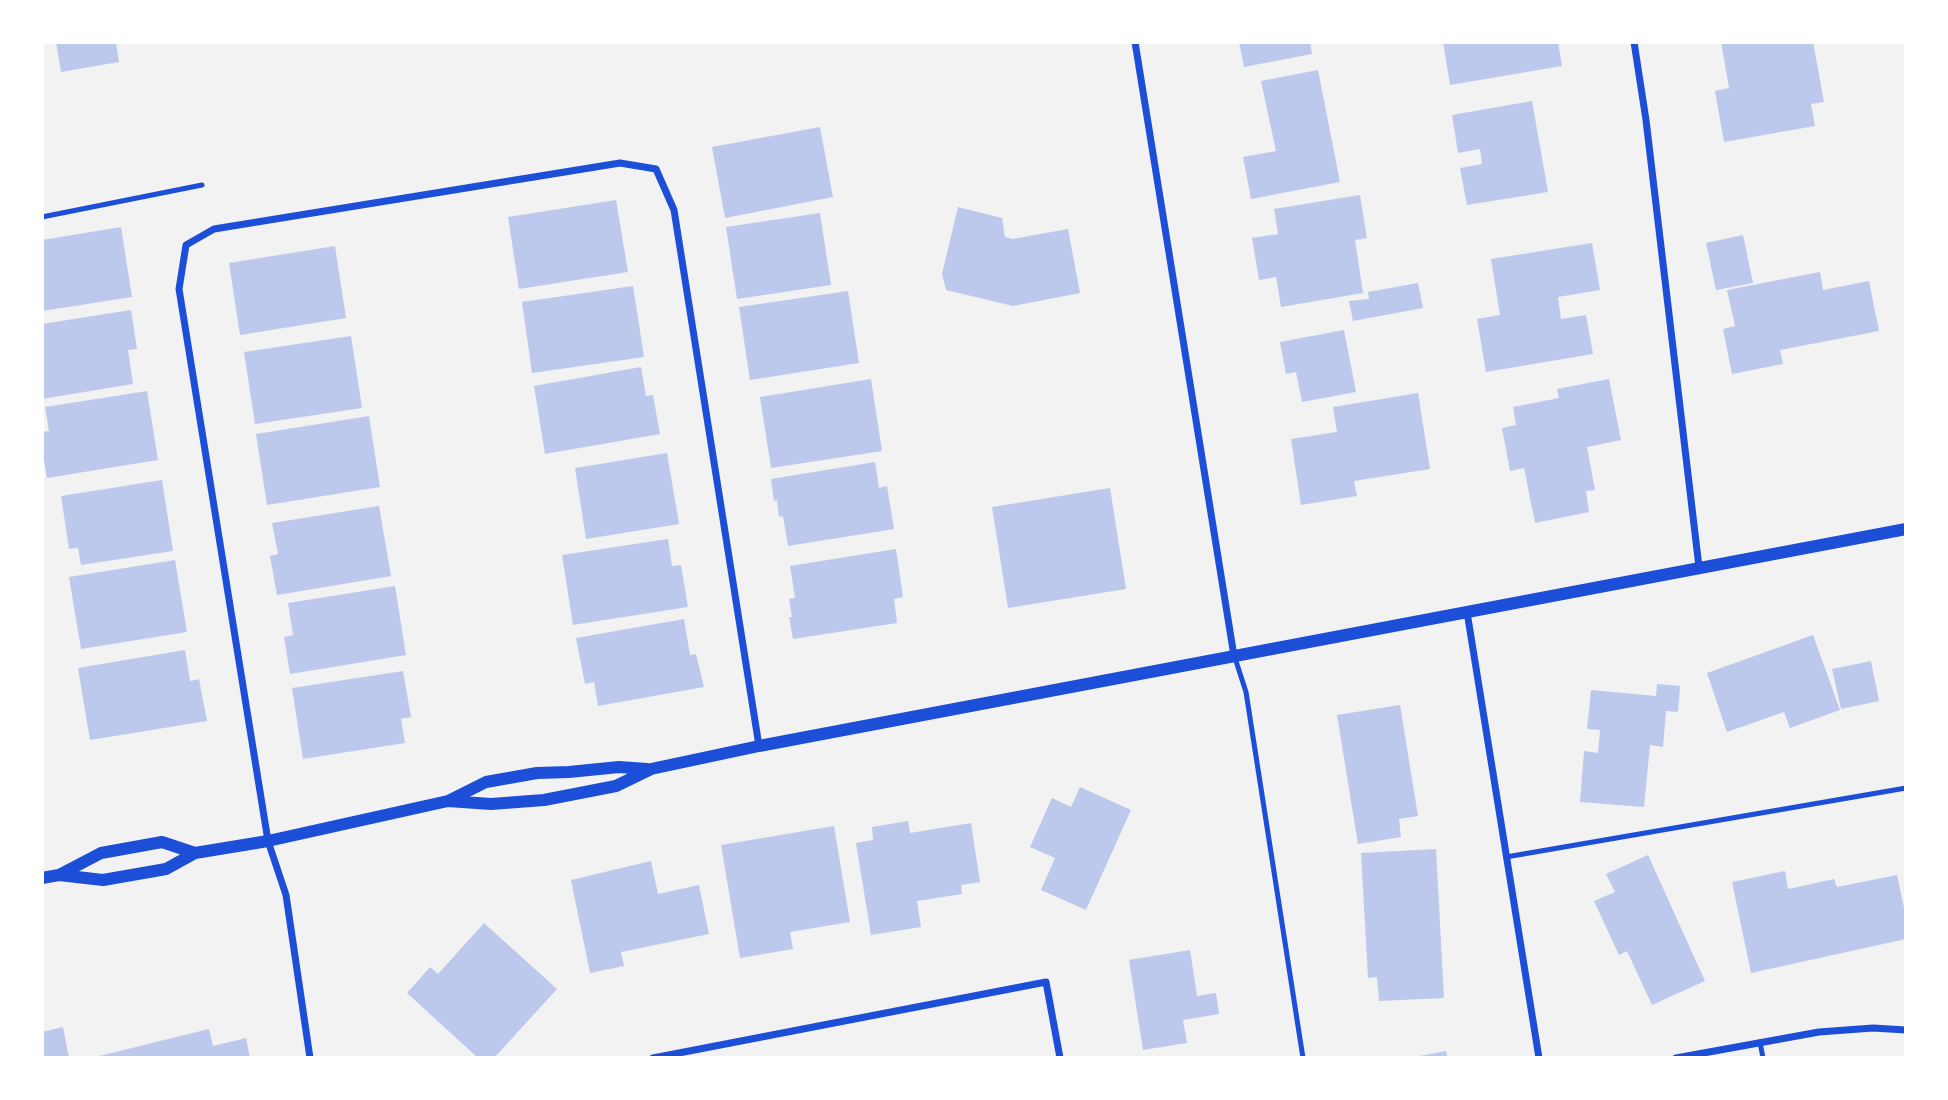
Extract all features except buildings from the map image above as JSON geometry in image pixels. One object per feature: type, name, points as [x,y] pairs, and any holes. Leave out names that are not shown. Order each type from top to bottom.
[{"type":"street","points":[[1135,42],[1234,657]]},
{"type":"street","points":[[1634,42],[1646,120],[1699,567]]},
{"type":"street","points":[[310,1058],[286,895],[268,841],[179,289],[186,245],[214,229],[620,163],[656,169],[674,210],[759,746]]},
{"type":"street","points":[[448,801],[491,804],[544,800],[616,786],[651,769],[759,746],[1906,529]]},
{"type":"street","points":[[1467,612],[1539,1058]]},
{"type":"street","points":[[42,878],[59,875],[103,880],[166,869],[195,853],[268,841],[448,801],[486,782],[537,773],[619,767],[651,769]]},
{"type":"street","points":[[59,875],[101,853],[162,842],[195,853]]},
{"type":"street","points":[[653,1058],[1046,982],[1060,1058]]},
{"type":"street","points":[[1676,1058],[1819,1032],[1873,1028],[1906,1030]]},
{"type":"lane","points":[[42,217],[202,185]]},
{"type":"lane","points":[[1234,657],[1246,692],[1303,1058]]},
{"type":"lane","points":[[1506,857],[1906,788]]},
{"type":"lane","points":[[1760,1042],[1763,1058]]}]
